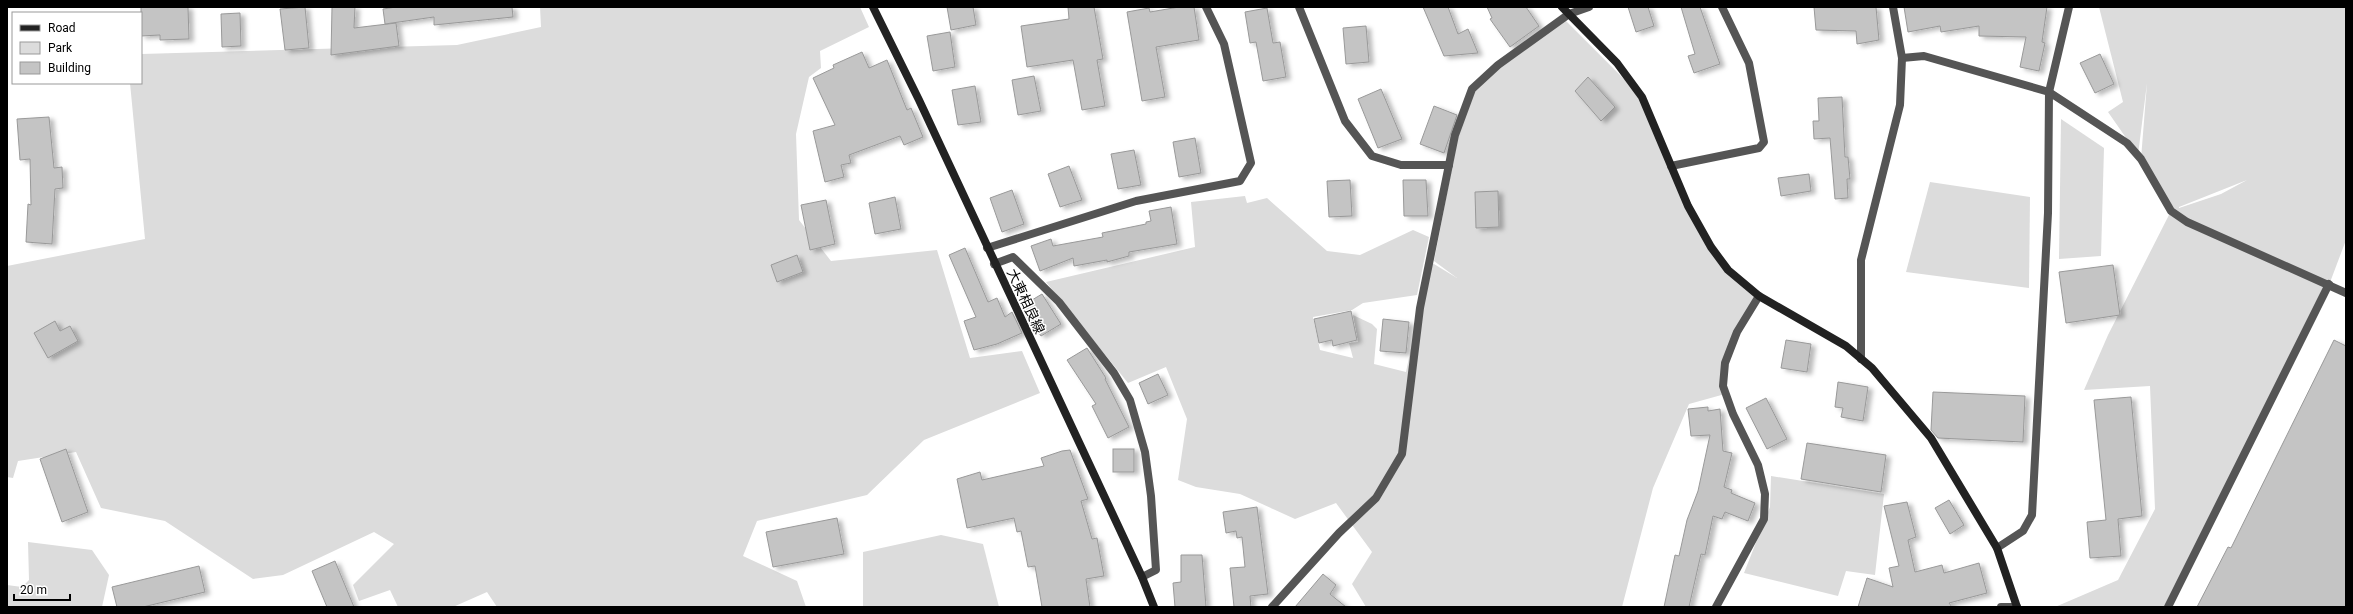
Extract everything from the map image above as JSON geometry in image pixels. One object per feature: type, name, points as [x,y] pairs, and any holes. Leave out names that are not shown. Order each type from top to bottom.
[{"type":"street","name":"大東相良線","points":[[873,7],[919,100],[994,264],[1142,577],[1154,607]]},
{"type":"street","points":[[987,248],[1136,201],[1240,181],[1251,163],[1224,44],[1206,7]]},
{"type":"street","points":[[1299,7],[1345,122],[1372,156],[1401,165],[1449,165]]},
{"type":"street","points":[[1562,7],[1617,63],[1642,98],[1688,206],[1711,247],[1728,270],[1759,296],[1846,346],[1872,368],[1931,438],[1997,548],[2017,607],[2001,607]]},
{"type":"street","points":[[1272,607],[1339,533],[1376,498],[1402,454],[1420,308],[1455,135],[1472,90],[1498,65],[1569,14],[1589,7]]},
{"type":"street","points":[[1672,166],[1759,148],[1764,142],[1749,63],[1722,7]]},
{"type":"street","points":[[1861,359],[1861,260],[1900,105],[1902,58],[1893,7]]},
{"type":"street","points":[[1997,548],[2023,532],[2032,515],[2048,213],[2049,92],[2069,7]]},
{"type":"street","points":[[1902,58],[1924,56],[2049,92],[2127,143],[2141,159],[2171,211],[2187,222],[2329,284],[2346,293]]},
{"type":"street","points":[[994,264],[1013,257],[1059,302],[1114,373],[1130,400],[1146,452],[1152,511],[1156,570],[1142,577]]},
{"type":"street","points":[[2168,607],[2329,284]]},
{"type":"street","points":[[1716,607],[1764,519],[1765,494],[1758,465],[1733,414],[1723,386],[1725,363],[1736,332],[1759,296]]},
{"type":"green space","points":[[540,7],[860,7],[869,27],[820,51],[821,68],[809,77],[796,134],[799,220],[831,261],[937,250],[970,358],[1022,351],[1040,393],[924,440],[867,495],[757,521],[743,556],[797,581],[806,607],[497,607],[487,592],[453,607],[398,607],[390,590],[359,601],[353,585],[394,544],[374,532],[283,575],[253,579],[165,521],[101,508],[76,452],[18,461],[13,478],[7,477],[7,266],[145,239],[130,84],[142,84],[142,54],[457,45],[541,27]]},
{"type":"green space","points":[[2099,7],[2346,7],[2346,240],[2329,285],[2168,607],[2055,607],[2118,580],[2155,509],[2150,386],[2084,390],[2108,335],[2171,211],[2141,159],[2147,83],[2138,155],[2108,112],[2123,102]],"holes":[[[2247,180],[2221,194],[2179,208]]]},
{"type":"green space","points":[[1564,19],[1642,97],[1671,166],[1723,264],[1758,297],[1724,358],[1725,394],[1689,404],[1653,488],[1622,607],[1366,607],[1352,584],[1372,552],[1336,503],[1295,519],[1240,494],[1196,487],[1178,480],[1187,419],[1166,367],[1128,383],[1046,282],[1195,247],[1191,202],[1245,196],[1247,203],[1267,198],[1327,251],[1360,255],[1413,230],[1429,237],[1417,295],[1363,303],[1352,310],[1313,317],[1320,350],[1353,358],[1349,343],[1358,342],[1353,315],[1372,324],[1377,329],[1374,364],[1406,372],[1429,261],[1457,278],[1434,261],[1462,116],[1472,89]]},
{"type":"green space","points":[[2061,119],[2104,148],[2101,256],[2059,259]]},
{"type":"green space","points":[[1930,182],[2030,197],[2029,288],[1906,272]]},
{"type":"green space","points":[[1771,476],[1884,494],[1875,575],[1846,571],[1838,596],[1744,573],[1770,507]]},
{"type":"green space","points":[[941,535],[983,544],[999,607],[863,607],[863,552]]},
{"type":"green space","points":[[28,542],[92,550],[109,575],[102,607],[7,607],[7,585],[22,587],[29,580]]},
{"type":"building","points":[[141,7],[188,7],[189,39],[160,40],[160,35],[142,36]]},
{"type":"building","points":[[305,7],[309,48],[285,50],[280,9]]},
{"type":"building","points":[[332,7],[355,7],[354,28],[396,23],[399,46],[331,55]]},
{"type":"building","points":[[396,7],[512,7],[513,17],[434,25],[434,17],[385,24],[383,9]]},
{"type":"building","points":[[947,7],[973,7],[976,25],[951,30]]},
{"type":"building","points":[[1068,7],[1094,7],[1103,59],[1097,60],[1105,106],[1082,110],[1073,60],[1027,67],[1021,26],[1069,19]]},
{"type":"building","points":[[1179,7],[1194,7],[1199,40],[1156,47],[1165,97],[1142,101],[1127,12],[1149,8],[1150,12]]},
{"type":"building","points":[[1423,7],[1448,7],[1458,34],[1468,29],[1478,53],[1444,56]]},
{"type":"building","points":[[1487,7],[1526,7],[1539,26],[1510,47],[1490,19],[1492,18]]},
{"type":"building","points":[[1628,7],[1648,7],[1654,26],[1636,32]]},
{"type":"building","points":[[1681,7],[1700,7],[1720,64],[1694,73],[1688,56],[1695,54]]},
{"type":"building","points":[[1814,7],[1876,7],[1879,40],[1857,44],[1856,31],[1816,30]]},
{"type":"building","points":[[1904,7],[2047,7],[2042,42],[2045,43],[2039,71],[2020,67],[2026,37],[1979,36],[1979,26],[1941,32],[1940,26],[1908,32]]},
{"type":"building","points":[[1267,8],[1273,43],[1280,42],[1286,77],[1263,81],[1256,42],[1250,43],[1245,12]]},
{"type":"building","points":[[240,13],[241,46],[222,47],[221,14]]},
{"type":"building","points":[[1366,26],[1369,62],[1346,64],[1343,28]]},
{"type":"building","points":[[950,32],[955,67],[933,71],[927,36]]},
{"type":"building","points":[[862,52],[869,68],[887,60],[907,110],[911,108],[923,137],[904,145],[900,136],[849,155],[851,163],[841,165],[844,177],[825,182],[813,131],[835,125],[813,78],[834,68],[833,65]]},
{"type":"building","points":[[2100,54],[2114,84],[2095,93],[2080,63]]},
{"type":"building","points":[[1034,76],[1041,111],[1018,115],[1012,80]]},
{"type":"building","points":[[1588,77],[1615,107],[1601,121],[1575,91]]},
{"type":"building","points":[[975,86],[981,122],[958,125],[952,90]]},
{"type":"building","points":[[1381,89],[1402,139],[1378,148],[1358,99]]},
{"type":"building","points":[[1842,97],[1845,157],[1848,157],[1850,179],[1847,179],[1848,198],[1835,199],[1830,138],[1814,139],[1813,121],[1819,121],[1818,98]]},
{"type":"building","points":[[1434,106],[1457,115],[1444,153],[1420,144]]},
{"type":"building","points":[[49,117],[54,168],[62,167],[63,188],[55,189],[52,244],[26,242],[28,204],[31,205],[30,159],[20,160],[17,119]]},
{"type":"building","points":[[1195,138],[1201,173],[1179,177],[1173,142]]},
{"type":"building","points":[[1134,150],[1141,185],[1118,189],[1111,154]]},
{"type":"building","points":[[1069,166],[1082,200],[1060,207],[1048,174]]},
{"type":"building","points":[[1809,174],[1811,191],[1781,196],[1778,178]]},
{"type":"building","points":[[1350,180],[1352,216],[1329,217],[1327,181]]},
{"type":"building","points":[[1403,180],[1426,180],[1428,216],[1404,216]]},
{"type":"building","points":[[1012,190],[1024,224],[1002,232],[990,198]]},
{"type":"building","points":[[1498,191],[1499,227],[1476,228],[1475,192]]},
{"type":"building","points":[[895,197],[901,229],[875,234],[869,203]]},
{"type":"building","points":[[826,200],[835,244],[810,250],[801,205]]},
{"type":"building","points":[[1171,207],[1177,244],[1129,252],[1129,256],[1107,262],[1107,260],[1074,266],[1073,258],[1040,271],[1031,246],[1051,239],[1053,246],[1103,237],[1102,233],[1146,224],[1146,222],[1151,221],[1149,211]]},
{"type":"building","points":[[965,248],[988,302],[997,298],[1005,317],[1012,312],[1022,333],[997,344],[974,350],[964,321],[976,317],[949,255]]},
{"type":"building","points":[[797,255],[803,272],[777,282],[771,265]]},
{"type":"building","points":[[2113,265],[2120,315],[2066,323],[2059,272]]},
{"type":"building","points":[[1042,294],[1061,324],[1041,336],[1035,327],[1032,328],[1022,306]]},
{"type":"building","points":[[1351,311],[1357,340],[1333,346],[1332,340],[1319,343],[1314,319]]},
{"type":"building","points":[[1383,319],[1409,322],[1406,353],[1380,351]]},
{"type":"building","points":[[55,321],[60,331],[70,326],[78,341],[48,358],[34,333]]},
{"type":"building","points":[[1786,340],[1811,344],[1807,372],[1781,368]]},
{"type":"building","points":[[2334,340],[2346,346],[2346,607],[2197,607],[2228,547],[2231,548]]},
{"type":"building","points":[[1087,348],[1106,378],[1105,379],[1129,427],[1108,438],[1092,406],[1096,404],[1067,360]]},
{"type":"building","points":[[1158,374],[1168,395],[1148,404],[1139,383]]},
{"type":"building","points":[[1838,382],[1868,387],[1863,421],[1841,417],[1843,408],[1835,407]]},
{"type":"building","points":[[1933,392],[2025,396],[2023,442],[1938,438],[1931,430]]},
{"type":"building","points":[[2131,397],[2142,516],[2118,519],[2121,556],[2090,558],[2087,522],[2106,520],[2094,400]]},
{"type":"building","points":[[1766,398],[1787,439],[1767,449],[1746,408]]},
{"type":"building","points":[[1708,407],[1708,411],[1720,409],[1723,451],[1732,453],[1724,487],[1732,490],[1731,493],[1755,503],[1748,521],[1725,512],[1722,519],[1713,516],[1705,555],[1701,554],[1689,607],[1664,607],[1675,555],[1679,556],[1687,520],[1698,491],[1710,435],[1691,436],[1688,409]]},
{"type":"building","points":[[1807,443],[1886,455],[1881,492],[1801,479]]},
{"type":"building","points":[[66,449],[88,512],[62,522],[40,459]]},
{"type":"building","points":[[1113,449],[1134,449],[1134,472],[1113,472]]},
{"type":"building","points":[[1070,450],[1088,499],[1081,501],[1092,539],[1097,538],[1104,576],[1086,579],[1090,607],[1042,607],[1035,566],[1028,567],[1021,531],[1017,532],[1014,518],[967,528],[957,479],[980,472],[982,480],[1044,466],[1041,458]]},
{"type":"building","points":[[1949,500],[1964,525],[1950,534],[1935,508]]},
{"type":"building","points":[[1907,502],[1916,537],[1908,540],[1915,572],[1942,565],[1944,573],[1979,563],[1987,593],[1949,603],[1952,607],[1858,607],[1867,578],[1893,587],[1889,568],[1899,566],[1884,506]]},
{"type":"building","points":[[1257,507],[1268,594],[1250,596],[1251,607],[1234,607],[1230,568],[1245,567],[1242,537],[1237,538],[1236,531],[1226,533],[1223,512]]},
{"type":"building","points":[[837,518],[844,554],[773,567],[766,532]]},
{"type":"building","points":[[1181,555],[1202,555],[1206,607],[1175,607],[1173,583],[1181,582]]},
{"type":"building","points":[[335,561],[354,607],[327,607],[312,571]]},
{"type":"building","points":[[199,566],[205,592],[143,607],[117,607],[112,587]]},
{"type":"building","points":[[1323,574],[1336,585],[1330,594],[1346,607],[1295,607]]}]
